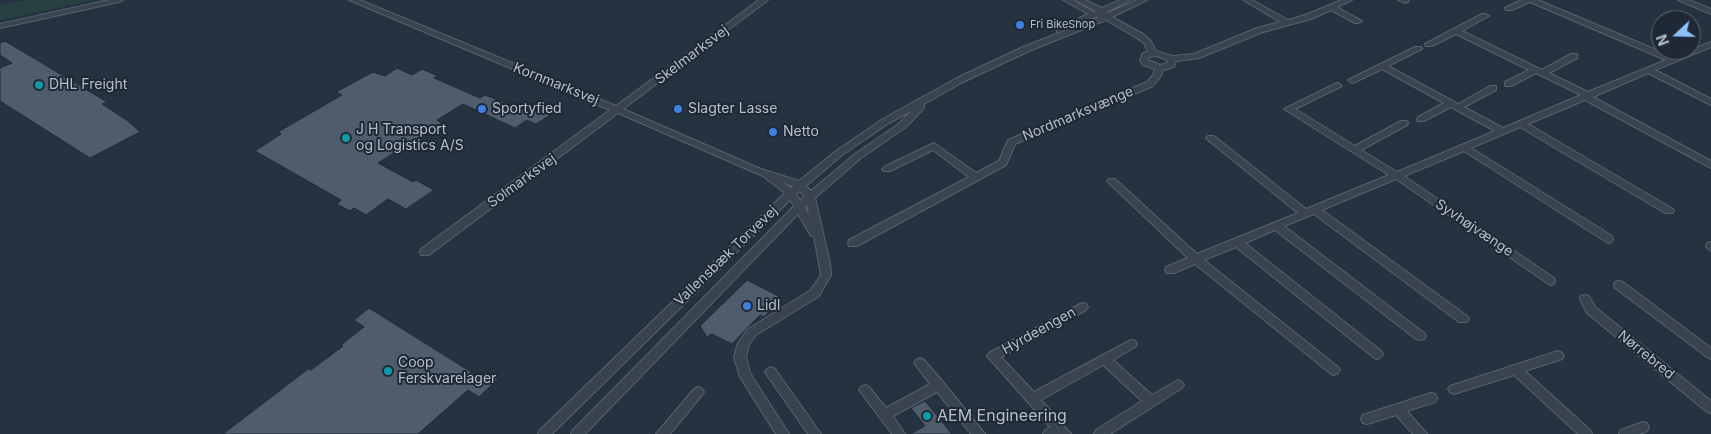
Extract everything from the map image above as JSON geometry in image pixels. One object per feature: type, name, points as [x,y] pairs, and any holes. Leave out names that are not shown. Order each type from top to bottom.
[{"type":"street","points":[[0,26],[119,0]]},
{"type":"street","name":"Kornmarksvej","points":[[353,0],[619,110],[758,170],[796,189]]},
{"type":"street","name":"Skelmarksvej","points":[[619,110],[764,0]]},
{"type":"street","points":[[1067,0],[1093,14],[1105,14]]},
{"type":"street","points":[[1079,0],[1140,36],[1147,42],[1153,53]]},
{"type":"street","name":"Vallensbæk Torvevej","points":[[1105,14],[1126,0]]},
{"type":"street","name":"Vallensbæk Torvevej","points":[[544,434],[796,189],[864,135],[960,80],[1105,14],[1142,0]]},
{"type":"street","points":[[1247,0],[1286,22]]},
{"type":"street","points":[[1510,8],[1526,0]]},
{"type":"street","points":[[1532,0],[1651,51]]},
{"type":"street","points":[[1682,0],[1711,12]]},
{"type":"street","points":[[1159,68],[1150,65],[1144,60],[1146,55],[1153,53],[1161,54],[1170,59],[1196,56],[1260,30],[1309,16],[1338,3],[1358,21]]},
{"type":"street","name":"Vallensbæk Torvevej","points":[[1026,49],[1057,31],[1093,14]]},
{"type":"street","points":[[1430,44],[1485,16]]},
{"type":"street","points":[[1456,31],[1588,96],[1711,165]]},
{"type":"street","points":[[1352,80],[1418,49]]},
{"type":"street","points":[[1508,84],[1574,56]]},
{"type":"street","name":"Nordmarksvænge","points":[[854,243],[1003,163],[1011,142],[1150,84],[1157,76],[1159,68],[1171,65],[1170,59]]},
{"type":"street","points":[[1170,270],[1673,60]]},
{"type":"street","points":[[1382,66],[1502,131]]},
{"type":"street","points":[[1648,70],[1711,102]]},
{"type":"street","name":"Syvhøjvænge","points":[[1338,86],[1288,109],[1397,176],[1550,281]]},
{"type":"street","points":[[1421,119],[1493,88]]},
{"type":"street","name":"Vallensbæk Torvevej","points":[[577,434],[800,206],[858,156],[903,125],[926,100]]},
{"type":"street","name":"Solmarksvej","points":[[426,252],[619,110]]},
{"type":"street","points":[[1354,150],[1404,123]]},
{"type":"street","points":[[1520,123],[1669,211]]},
{"type":"street","points":[[1211,138],[1310,212],[1463,319]]},
{"type":"street","points":[[887,169],[934,146],[976,178]]},
{"type":"street","points":[[1464,147],[1608,239]]},
{"type":"street","points":[[1112,181],[1196,259],[1334,370]]},
{"type":"street","points":[[783,434],[744,374],[740,357],[744,343],[752,332],[816,293],[822,283],[826,270],[810,197],[796,189]]},
{"type":"street","points":[[796,189],[800,206],[818,239]]},
{"type":"street","points":[[1277,226],[1420,336]]},
{"type":"street","points":[[1237,242],[1378,354]]},
{"type":"street","points":[[1619,285],[1711,354]]},
{"type":"street","name":"Nørrebred","points":[[1585,299],[1591,310],[1711,408]]},
{"type":"street","name":"Hyrdeengen","points":[[1058,432],[1032,399],[993,356],[1082,307]]},
{"type":"street","points":[[1032,399],[1131,344]]},
{"type":"street","points":[[1454,389],[1558,356]]},
{"type":"street","points":[[1104,359],[1151,402]]},
{"type":"street","points":[[920,364],[979,434]]},
{"type":"street","points":[[1515,369],[1586,434]]},
{"type":"street","points":[[771,372],[815,434]]},
{"type":"street","points":[[1100,434],[1178,385]]},
{"type":"street","points":[[884,415],[939,386]]},
{"type":"street","points":[[865,390],[899,434]]},
{"type":"street","points":[[662,434],[698,392]]},
{"type":"street","points":[[1367,419],[1431,398]]},
{"type":"street","points":[[1398,409],[1421,434]]},
{"type":"street","points":[[1625,434],[1643,428]]},
{"type":"green space","points":[[27,0],[95,0],[0,20],[0,5]]},
{"type":"building","name":"DHL Freight","points":[[5,41],[107,102],[102,104],[128,121],[140,132],[90,158],[0,101],[0,68],[12,63],[0,55],[0,43]]},
{"type":"building","name":"J H Transport og Logistics A/S","points":[[397,68],[412,75],[422,69],[438,76],[434,78],[480,98],[485,95],[524,110],[531,105],[552,114],[536,124],[527,120],[515,128],[463,104],[437,120],[442,123],[378,163],[413,182],[416,180],[434,190],[406,209],[388,199],[366,215],[354,208],[350,211],[337,204],[341,200],[255,151],[281,134],[278,132],[342,95],[336,92],[373,72],[385,76]]},
{"type":"building","name":"Lidl","points":[[747,280],[782,298],[764,317],[760,315],[732,344],[712,334],[707,337],[700,326]]},
{"type":"building","name":"Coop Ferskvarelager","points":[[369,308],[479,377],[486,372],[498,379],[479,397],[468,390],[418,434],[223,434],[308,369],[311,370],[343,346],[341,345],[364,327],[354,320]]},
{"type":"building","name":"AEM Engineering","points":[[925,401],[952,434],[910,434],[925,426],[911,408]]},
{"type":"place","name":"Fri BikeShop","points":[[1020,25]]},
{"type":"place","name":"DHL Freight","points":[[39,85]]},
{"type":"place","name":"Sportyfied","points":[[482,109]]},
{"type":"place","name":"Slagter Lasse","points":[[678,109]]},
{"type":"place","name":"Netto","points":[[773,132]]},
{"type":"place","name":"J H Transport og Logistics A/S","points":[[346,138]]},
{"type":"place","name":"Lidl","points":[[747,306]]},
{"type":"place","name":"Coop Ferskvarelager","points":[[388,371]]},
{"type":"place","name":"AEM Engineering","points":[[927,416]]}]
